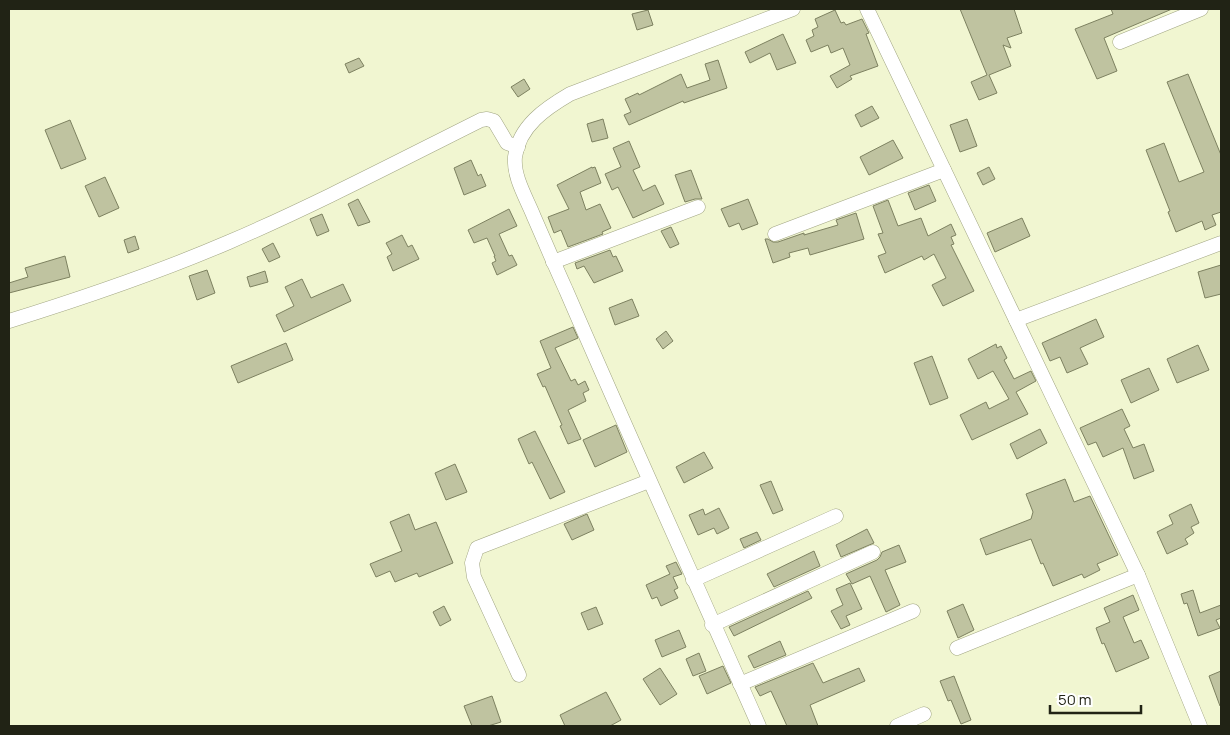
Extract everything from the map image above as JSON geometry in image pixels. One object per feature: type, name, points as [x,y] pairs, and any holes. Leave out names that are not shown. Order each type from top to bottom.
[{"type":"street","points":[[759,726],[712,624],[553,262],[517,176],[515,156],[523,135],[536,117],[570,94],[793,9]]},
{"type":"street","points":[[867,9],[1138,575],[1198,726]]},
{"type":"street","points":[[1120,42],[1201,9]]},
{"type":"street","points":[[9,322],[95,295],[229,242],[336,192],[481,120],[494,122],[505,140],[511,146],[518,147]]},
{"type":"street","points":[[776,234],[944,170]]},
{"type":"street","points":[[553,262],[698,207]]},
{"type":"street","points":[[1016,320],[1221,243]]},
{"type":"street","points":[[519,676],[474,577],[472,563],[477,548],[649,481]]},
{"type":"street","points":[[693,580],[836,516]]},
{"type":"street","points":[[712,624],[873,552]]},
{"type":"street","points":[[957,648],[1138,575]]},
{"type":"street","points":[[740,684],[913,610]]},
{"type":"street","points":[[896,726],[924,714]]},
{"type":"building","points":[[960,9],[1014,9],[1022,33],[1007,38],[1011,48],[1003,45],[1011,66],[989,75],[997,93],[979,100],[971,82],[987,75]]},
{"type":"building","points":[[1111,9],[1172,9],[1104,38],[1117,71],[1097,79],[1075,29],[1113,14]]},
{"type":"building","points":[[648,10],[653,25],[637,30],[632,14]]},
{"type":"building","points":[[835,10],[841,23],[844,22],[846,25],[862,19],[869,33],[866,34],[878,66],[850,76],[852,79],[837,88],[830,76],[850,65],[843,48],[831,53],[828,45],[811,52],[806,40],[814,36],[812,30],[818,27],[815,19]]},
{"type":"building","points":[[783,34],[796,63],[777,70],[770,53],[750,63],[745,52]]},
{"type":"building","points":[[359,58],[364,66],[349,73],[345,64]]},
{"type":"building","points":[[718,60],[727,88],[684,103],[683,101],[629,125],[624,115],[631,112],[625,99],[638,93],[639,95],[681,74],[687,88],[710,80],[705,64]]},
{"type":"building","points":[[1188,74],[1221,155],[1221,212],[1212,215],[1216,225],[1205,230],[1202,221],[1176,232],[1168,212],[1170,211],[1146,150],[1164,143],[1179,182],[1204,172],[1167,82]]},
{"type":"building","points":[[524,79],[530,89],[518,97],[511,87]]},
{"type":"building","points":[[872,106],[879,118],[861,127],[855,115]]},
{"type":"building","points":[[603,119],[608,138],[592,142],[587,124]]},
{"type":"building","points":[[967,119],[977,146],[960,152],[950,125]]},
{"type":"building","points":[[70,120],[86,159],[61,169],[45,130]]},
{"type":"building","points":[[893,140],[903,158],[869,175],[860,157]]},
{"type":"building","points":[[629,141],[640,167],[633,170],[643,191],[655,185],[664,204],[633,218],[618,187],[612,190],[605,174],[621,167],[613,148]]},
{"type":"building","points":[[471,160],[478,176],[481,174],[486,186],[464,195],[454,168]]},
{"type":"building","points":[[595,167],[601,183],[580,192],[586,210],[600,204],[611,228],[602,232],[603,234],[568,247],[561,230],[554,233],[548,217],[569,209],[557,185]]},
{"type":"building","points":[[989,167],[995,179],[983,185],[977,173]]},
{"type":"building","points":[[691,170],[702,199],[685,202],[675,175]]},
{"type":"building","points":[[105,177],[119,208],[99,217],[85,186]]},
{"type":"building","points":[[929,185],[936,201],[915,210],[908,193]]},
{"type":"building","points":[[358,199],[370,222],[358,226],[348,204]]},
{"type":"building","points":[[748,199],[758,224],[742,230],[739,223],[729,227],[721,209]]},
{"type":"building","points":[[888,200],[898,226],[921,218],[928,236],[951,224],[956,235],[951,237],[954,244],[951,245],[974,291],[943,306],[932,285],[946,278],[934,254],[924,260],[922,256],[885,273],[878,256],[886,253],[878,234],[883,233],[873,206]]},
{"type":"building","points":[[509,209],[517,226],[499,234],[509,256],[512,255],[517,265],[497,275],[492,263],[496,261],[495,256],[487,238],[474,243],[468,230]]},
{"type":"building","points":[[856,213],[864,239],[810,255],[808,248],[789,253],[790,257],[773,263],[765,239],[778,242],[804,233],[804,235],[838,225],[836,220]]},
{"type":"building","points":[[322,214],[329,231],[317,236],[310,219]]},
{"type":"building","points":[[1022,218],[1030,236],[995,252],[987,233]]},
{"type":"building","points":[[671,227],[679,244],[670,248],[661,231]]},
{"type":"building","points":[[402,235],[408,247],[412,245],[419,259],[393,271],[387,257],[392,254],[386,243]]},
{"type":"building","points":[[135,236],[139,249],[128,253],[124,240]]},
{"type":"building","points":[[273,243],[280,257],[269,262],[262,249]]},
{"type":"building","points":[[610,250],[613,257],[616,256],[623,271],[594,283],[584,266],[577,269],[575,263]]},
{"type":"building","points":[[65,256],[70,277],[9,293],[9,283],[28,277],[25,268]]},
{"type":"building","points":[[1221,265],[1221,294],[1205,298],[1198,272]]},
{"type":"building","points":[[207,270],[215,293],[197,300],[189,276]]},
{"type":"building","points":[[265,271],[268,282],[250,287],[247,277]]},
{"type":"building","points":[[302,279],[311,298],[343,284],[351,301],[284,332],[276,315],[294,306],[285,287]]},
{"type":"building","points":[[632,299],[639,316],[615,325],[609,308]]},
{"type":"building","points":[[1096,319],[1104,337],[1080,348],[1088,364],[1067,373],[1060,357],[1050,361],[1042,343]]},
{"type":"building","points":[[573,327],[578,338],[555,348],[571,381],[575,379],[578,385],[585,381],[589,390],[583,393],[586,401],[568,410],[581,439],[568,444],[545,386],[543,387],[537,374],[551,368],[540,341]]},
{"type":"building","points":[[666,331],[673,341],[663,349],[656,339]]},
{"type":"building","points":[[286,343],[293,360],[238,383],[231,366]]},
{"type":"building","points":[[996,344],[997,348],[1001,346],[1007,358],[1004,360],[1014,379],[1031,371],[1036,381],[1016,392],[1028,414],[972,440],[960,415],[986,402],[989,409],[1009,399],[993,371],[978,379],[968,359]]},
{"type":"building","points":[[1198,345],[1209,370],[1177,383],[1167,359]]},
{"type":"building","points":[[932,356],[948,398],[930,405],[914,363]]},
{"type":"building","points":[[1149,368],[1159,390],[1131,403],[1121,380]]},
{"type":"building","points":[[1122,409],[1130,426],[1124,429],[1133,448],[1144,444],[1154,471],[1134,479],[1123,448],[1103,457],[1096,442],[1088,445],[1080,428]]},
{"type":"building","points":[[616,425],[627,452],[595,467],[583,440]]},
{"type":"building","points":[[1040,429],[1047,443],[1017,459],[1010,444]]},
{"type":"building","points":[[535,431],[565,492],[550,499],[532,462],[529,464],[518,439]]},
{"type":"building","points":[[704,452],[713,468],[684,483],[676,467]]},
{"type":"building","points":[[455,464],[467,492],[446,500],[435,473]]},
{"type":"building","points":[[1065,479],[1074,502],[1090,496],[1118,555],[1097,564],[1100,570],[1084,578],[1082,574],[1053,586],[1043,563],[1041,564],[1031,539],[986,555],[980,539],[1031,519],[1033,512],[1026,494]]},
{"type":"building","points":[[771,481],[783,510],[773,514],[760,485]]},
{"type":"building","points":[[1191,504],[1199,523],[1191,527],[1194,533],[1185,539],[1188,544],[1167,554],[1157,532],[1173,524],[1169,515]]},
{"type":"building","points":[[719,508],[729,528],[717,534],[714,528],[698,535],[689,515],[703,509],[705,515]]},
{"type":"building","points":[[409,514],[415,530],[436,522],[453,563],[419,577],[417,573],[395,582],[390,571],[376,577],[370,564],[402,551],[390,522]]},
{"type":"building","points":[[587,514],[594,530],[572,540],[564,524]]},
{"type":"building","points":[[867,529],[874,543],[841,557],[836,545]]},
{"type":"building","points":[[757,532],[761,540],[744,548],[740,539]]},
{"type":"building","points":[[899,545],[906,562],[885,570],[900,605],[886,612],[870,576],[852,584],[846,574],[877,560],[882,552]]},
{"type":"building","points":[[814,551],[820,566],[774,587],[767,574]]},
{"type":"building","points":[[676,562],[682,574],[673,577],[678,588],[674,590],[678,598],[661,606],[657,597],[652,599],[646,585],[670,574],[666,566]]},
{"type":"building","points":[[850,583],[862,609],[846,616],[850,625],[841,629],[831,611],[843,605],[836,589]]},
{"type":"building","points":[[1193,590],[1200,613],[1221,605],[1221,618],[1216,620],[1220,628],[1198,636],[1187,603],[1184,604],[1181,594]]},
{"type":"building","points":[[808,591],[812,598],[734,636],[729,627]]},
{"type":"building","points":[[1133,595],[1139,610],[1123,617],[1134,643],[1141,640],[1149,658],[1116,672],[1096,628],[1110,622],[1104,608]]},
{"type":"building","points":[[963,604],[974,630],[958,638],[947,611]]},
{"type":"building","points":[[444,606],[451,620],[440,626],[433,612]]},
{"type":"building","points":[[596,607],[603,624],[588,630],[581,613]]},
{"type":"building","points":[[679,630],[686,647],[662,657],[655,640]]},
{"type":"building","points":[[780,641],[786,655],[754,668],[748,656]]},
{"type":"building","points":[[699,653],[706,671],[693,676],[686,659]]},
{"type":"building","points":[[813,663],[823,683],[859,668],[865,681],[810,705],[818,726],[787,726],[771,691],[760,696],[755,687]]},
{"type":"building","points":[[723,666],[731,683],[707,694],[699,676]]},
{"type":"building","points":[[660,668],[677,694],[660,705],[643,679]]},
{"type":"building","points":[[1221,671],[1221,706],[1220,706],[1209,676]]},
{"type":"building","points":[[954,676],[971,720],[961,724],[951,700],[948,701],[940,681]]},
{"type":"building","points":[[606,692],[621,720],[610,726],[565,726],[560,715]]},
{"type":"building","points":[[492,696],[501,722],[488,726],[472,726],[464,706]]}]
